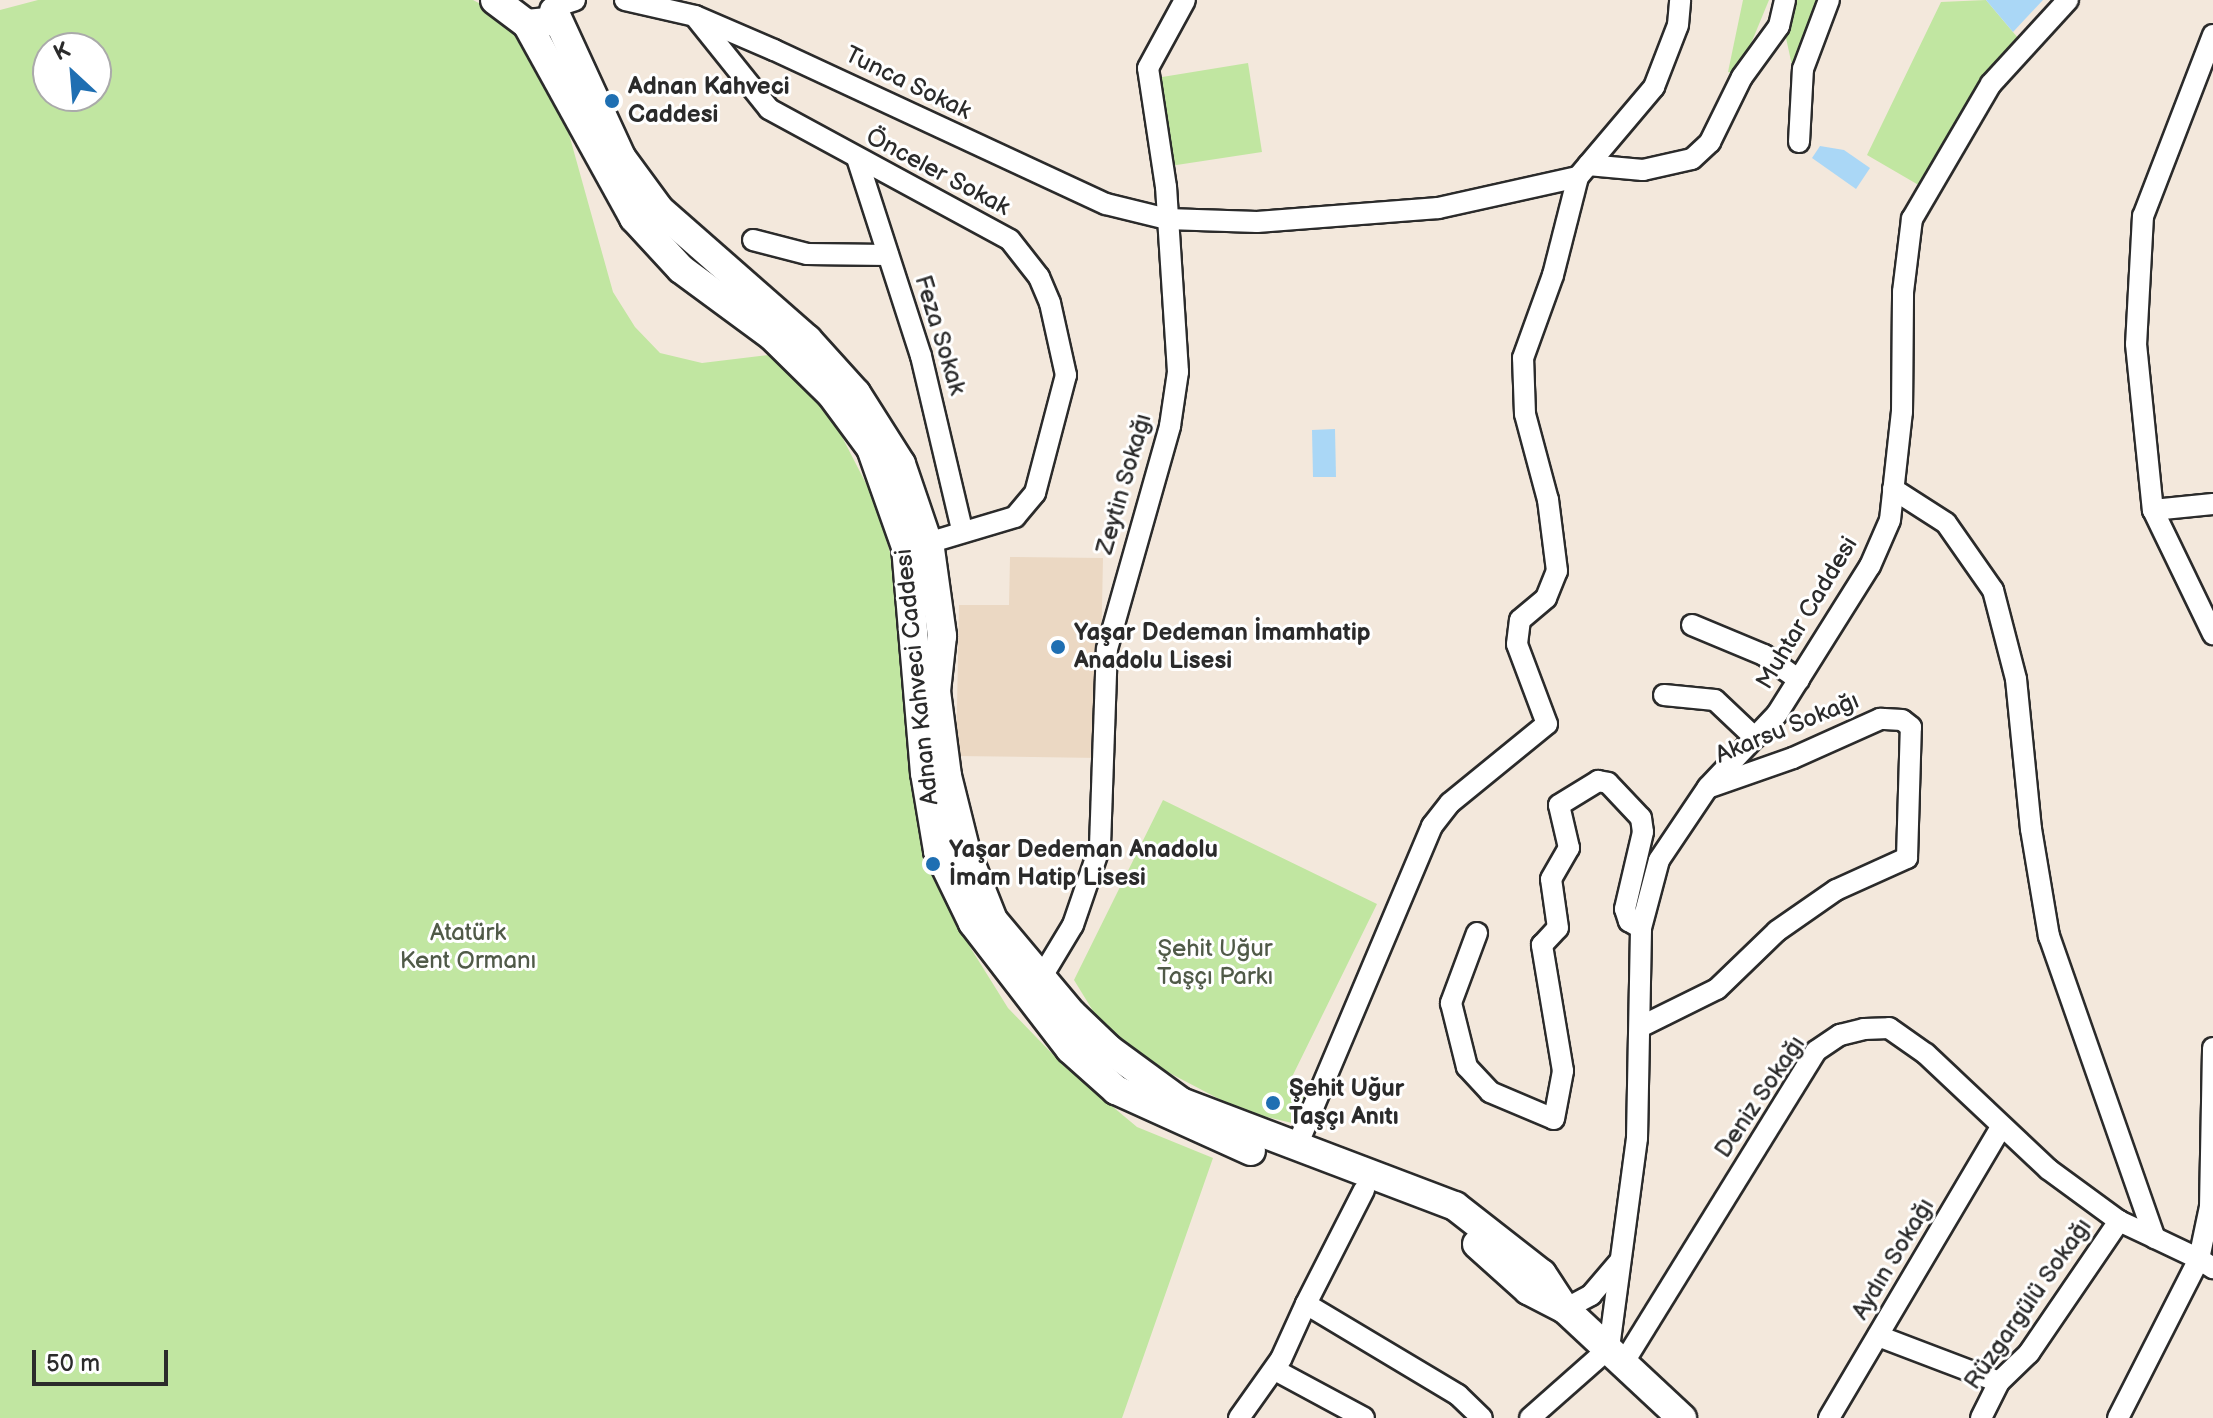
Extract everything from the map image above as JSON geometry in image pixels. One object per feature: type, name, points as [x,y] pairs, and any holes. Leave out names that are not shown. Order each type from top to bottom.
[{"type":"main road","points":[[513,10],[543,23],[559,4]]},
{"type":"main road","name":"Adnan Kahveci Caddesi","points":[[559,4],[621,157],[660,210],[807,339],[856,393],[901,464],[928,543],[942,636],[936,691],[966,852],[993,920],[1041,978],[1110,1050],[1181,1102],[1455,1206],[1542,1274],[1565,1309],[1682,1418]]},
{"type":"main road","name":"Adnan Kahveci Caddesi","points":[[513,10],[634,218],[681,269],[772,336],[831,394],[871,448],[906,547],[925,773],[938,851],[973,923],[1070,1049],[1116,1090],[1194,1130],[1411,1205],[1462,1230],[1528,1290],[1565,1309]]},
{"type":"street","name":"Tunca Sokak","points":[[625,0],[695,16],[884,98],[1106,204],[1167,219],[1257,222],[1438,208],[1583,171],[1643,170],[1692,159],[1710,142],[1742,77],[1779,26],[1785,0]]},
{"type":"street","name":"Zeytin Sokağı","points":[[1041,978],[1073,925],[1100,846],[1107,649],[1170,426],[1178,372],[1179,325],[1148,68],[1185,0]]},
{"type":"street","points":[[1296,1148],[1432,826],[1450,803],[1547,724],[1517,644],[1520,620],[1546,598],[1557,571],[1548,500],[1525,414],[1523,358],[1553,275],[1583,171],[1654,87],[1678,25],[1680,0]]},
{"type":"street","points":[[1799,142],[1803,69],[1829,0]]},
{"type":"street","name":"Muhtar Caddesi","points":[[1616,1355],[1620,1261],[1637,1138],[1641,928],[1659,860],[1708,787],[1755,738],[1799,680],[1870,566],[1890,520],[1902,412],[1903,292],[1912,219],[1991,84],[2068,0]]},
{"type":"street","name":"Önceler Sokak","points":[[695,16],[769,109],[1010,240],[1028,257],[1050,303],[1066,375],[1035,493],[1015,517],[962,530],[928,543]]},
{"type":"street","points":[[2213,35],[2143,216],[2136,344],[2153,510],[2213,634]]},
{"type":"street","name":"Feza Sokak","points":[[857,158],[921,356],[962,530]]},
{"type":"street","points":[[753,240],[807,254],[888,255]]},
{"type":"street","points":[[1893,489],[1946,523],[1993,590],[2016,679],[2031,829],[2049,936],[2155,1238]]},
{"type":"street","points":[[2153,510],[2213,504]]},
{"type":"street","points":[[1692,625],[1764,655],[1799,680]]},
{"type":"street","points":[[1664,695],[1715,700],[1755,738]]},
{"type":"street","name":"Akarsu Sokağı","points":[[1640,1027],[1717,989],[1777,931],[1836,890],[1907,858],[1911,727],[1902,720],[1880,719],[1793,758],[1708,787]]},
{"type":"street","points":[[1477,933],[1451,1003],[1467,1067],[1490,1092],[1554,1119],[1563,1071],[1542,945],[1558,928],[1551,879],[1569,848],[1559,805],[1598,781],[1608,783],[1641,818],[1643,832],[1625,909],[1629,921],[1641,928]]},
{"type":"street","name":"Deniz Sokağı","points":[[1530,1418],[1616,1355],[1816,1051],[1840,1035],[1889,1028],[1926,1054],[2001,1127],[2119,1221],[2206,1264]]},
{"type":"street","points":[[2118,1418],[2206,1264],[2213,1048]]},
{"type":"street","name":"Aydın Sokağı","points":[[1829,1418],[2001,1127]]},
{"type":"street","points":[[1239,1418],[1275,1370],[1364,1190]]},
{"type":"street","name":"Rüzgargülü Sokağı","points":[[1981,1418],[1999,1382],[2029,1353],[2119,1221]]},
{"type":"street","points":[[1565,1309],[1591,1295],[1620,1261]]},
{"type":"street","points":[[1306,1304],[1458,1395],[1482,1418]]},
{"type":"street","points":[[1878,1336],[1999,1382]]},
{"type":"street","points":[[1275,1370],[1364,1418]]},
{"type":"shaded area","points":[[1010,557],[1103,558],[1099,758],[956,756],[959,605],[1009,605]]},
{"type":"green space","name":"Atatürk Kent Ormanı","points":[[38,0],[473,0],[496,12],[533,51],[562,109],[613,292],[635,327],[660,353],[702,363],[769,355],[789,368],[838,429],[875,501],[894,566],[908,764],[931,867],[970,947],[1008,1008],[1064,1066],[1137,1127],[1213,1158],[1122,1418],[0,1418],[0,10]]},
{"type":"green space","points":[[1743,0],[1769,0],[1738,75],[1728,72]]},
{"type":"green space","points":[[1793,0],[1841,0],[1829,14],[1802,111],[1786,38]]},
{"type":"green space","points":[[1986,0],[2018,38],[1980,88],[1922,187],[1867,155],[1941,2]]},
{"type":"green space","points":[[1248,63],[1262,152],[1170,166],[1156,78]]},
{"type":"green space","name":"Şehit Uğur Taşçı Parkı","points":[[1163,800],[1377,904],[1290,1081],[1308,1090],[1292,1123],[1242,1111],[1139,1057],[1106,1032],[1074,980]]},
{"type":"water","points":[[1986,0],[2043,0],[2013,32]]},
{"type":"water","points":[[1820,146],[1844,150],[1870,168],[1856,189],[1812,158]]},
{"type":"water","points":[[1335,429],[1336,477],[1313,477],[1312,430]]},
{"type":"place","name":"Adnan Kahveci Caddesi","points":[[612,101]]},
{"type":"place","name":"Yaşar Dedeman İmamhatip Anadolu Lisesi","points":[[1058,647]]},
{"type":"place","name":"Yaşar Dedeman Anadolu İmam Hatip Lisesi","points":[[933,864]]},
{"type":"place","name":"Şehit Uğur Taşçı Anıtı","points":[[1273,1103]]}]
